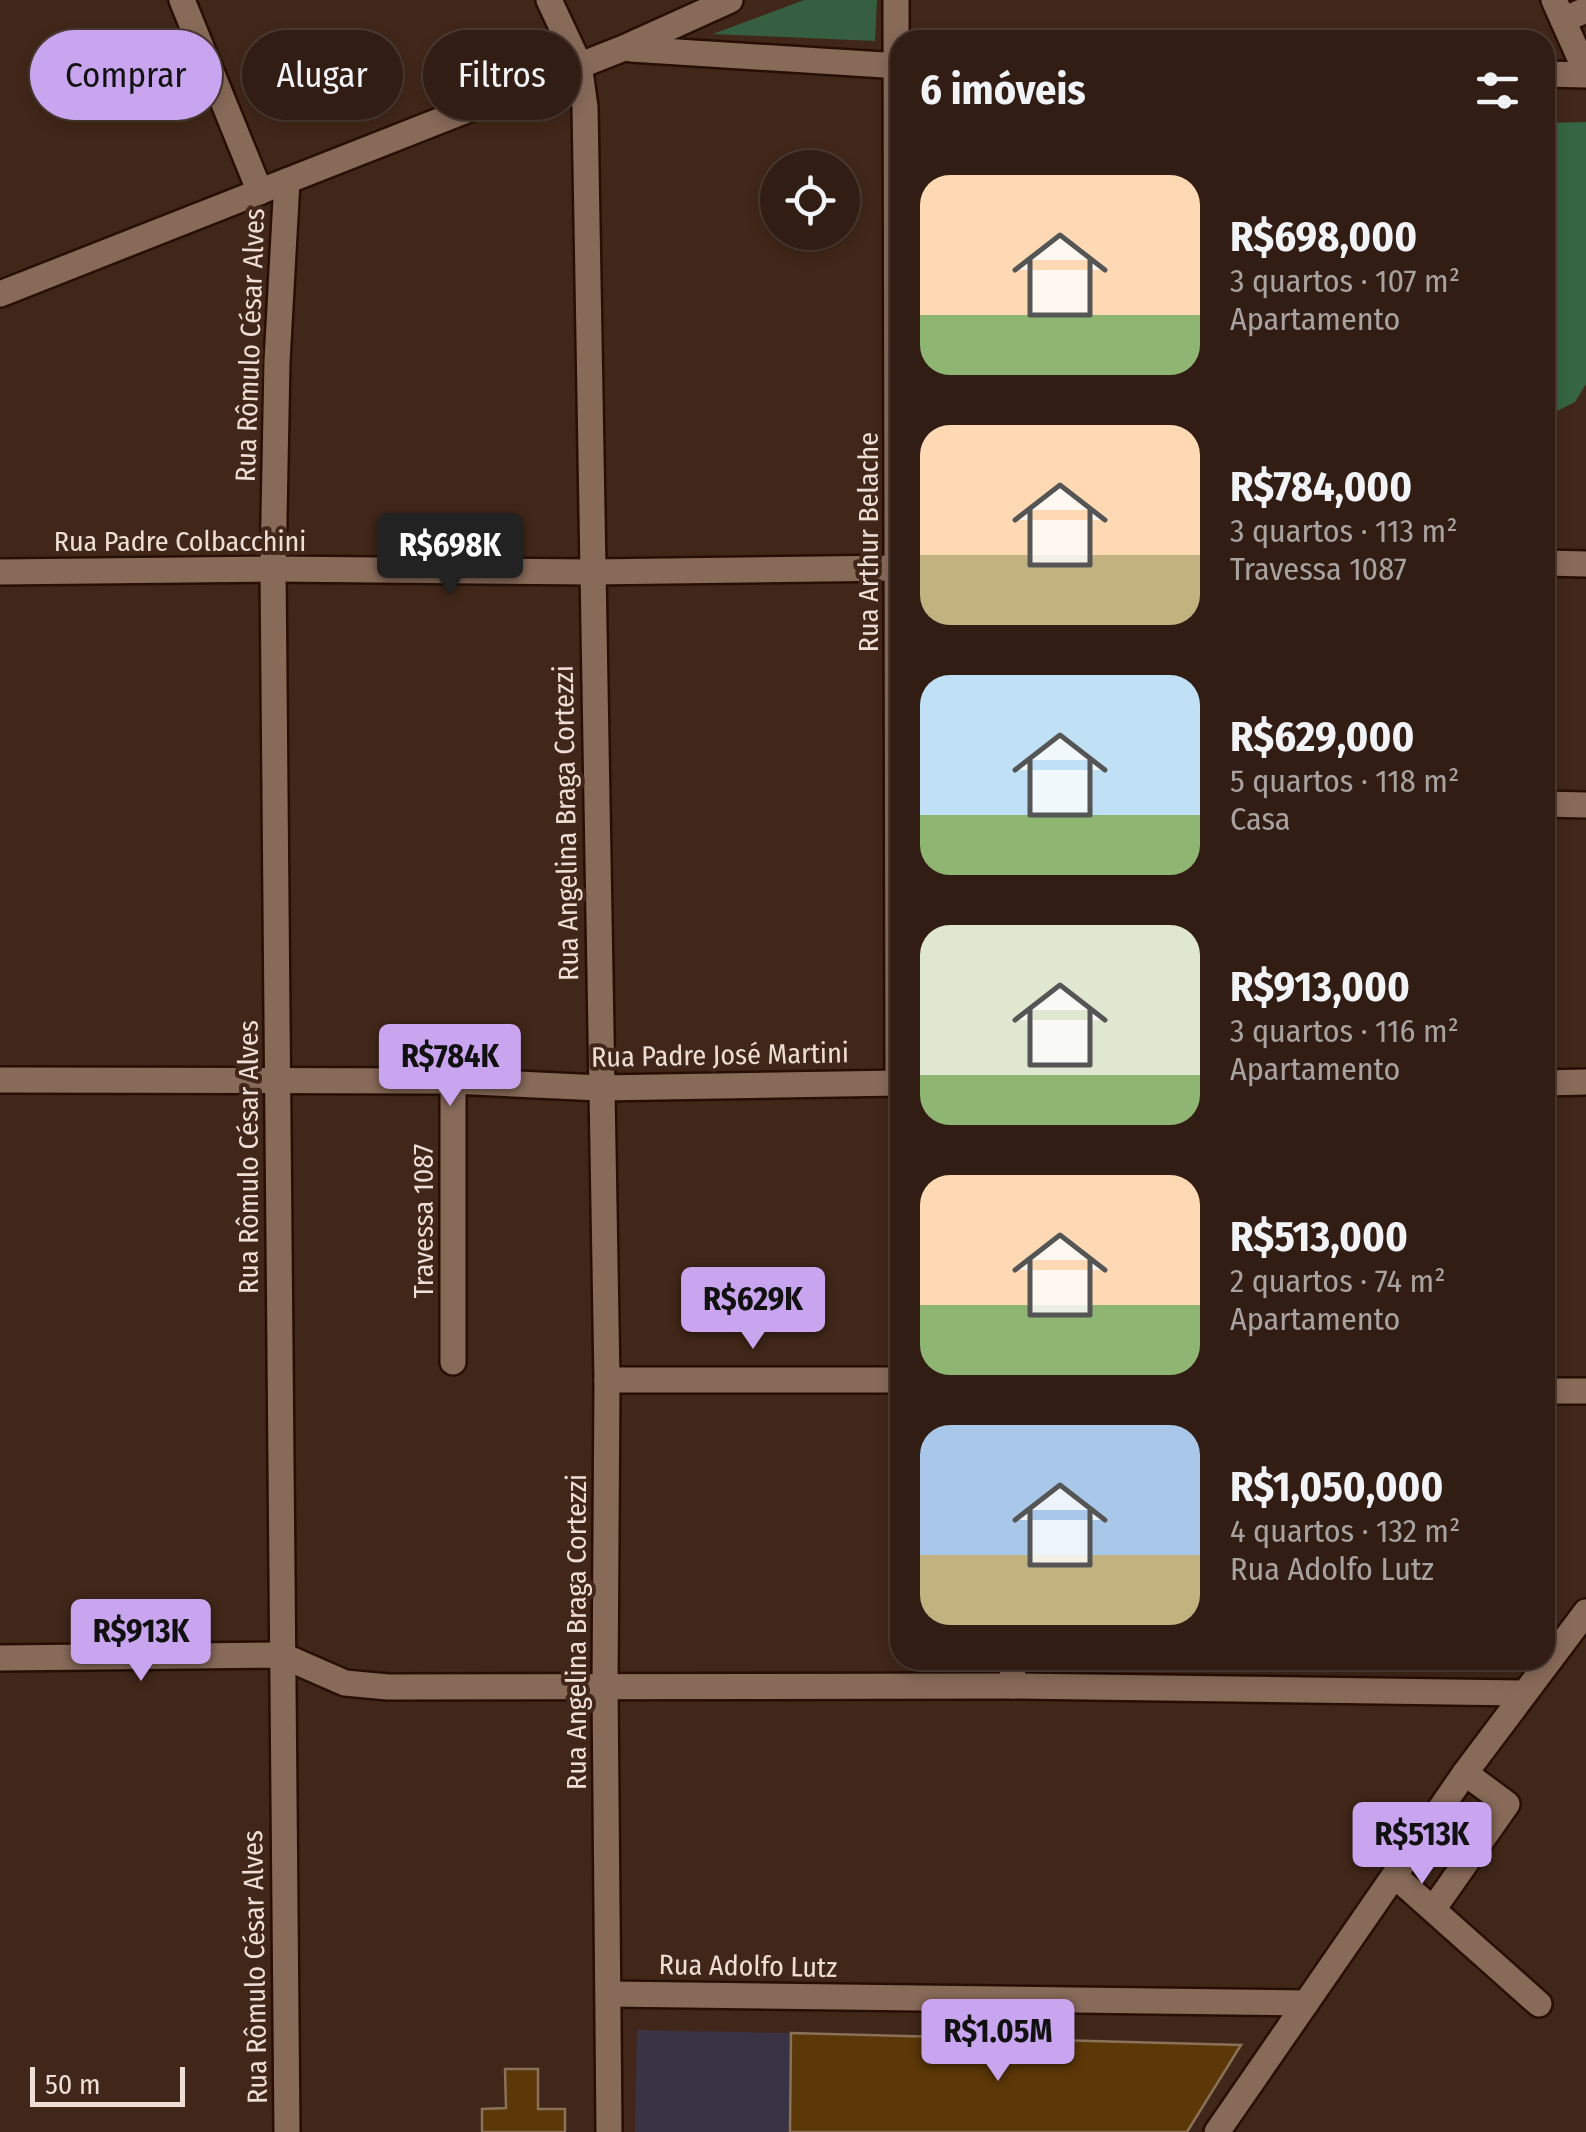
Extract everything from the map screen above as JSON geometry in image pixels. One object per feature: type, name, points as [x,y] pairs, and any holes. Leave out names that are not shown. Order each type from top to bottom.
[{"type":"street","points":[[182,0],[260,192]]},
{"type":"street","name":"Rua Angelina Braga Cortezzi","points":[[550,0],[564,30]]},
{"type":"street","points":[[581,63],[730,0]]},
{"type":"street","name":"Rua Arthur Belache","points":[[896,0],[897,30]]},
{"type":"street","points":[[1555,74],[1586,74],[1568,10]]},
{"type":"street","points":[[624,48],[890,65]]},
{"type":"street","name":"Rua Angelina Braga Cortezzi","points":[[581,87],[586,145],[607,1380],[609,2132]]},
{"type":"street","points":[[0,294],[439,120]]},
{"type":"street","name":"Rua Rômulo César Alves","points":[[287,181],[277,361],[273,569],[287,2132]]},
{"type":"street","points":[[1555,563],[1586,564]]},
{"type":"street","name":"Rua Padre Colbacchini","points":[[0,572],[890,568]]},
{"type":"street","points":[[1555,804],[1586,805]]},
{"type":"street","name":"Rua Padre José Martini","points":[[0,1080],[454,1081],[600,1088],[890,1083]]},
{"type":"street","name":"Travessa 1087","points":[[453,1362],[454,1081]]},
{"type":"street","points":[[1555,1083],[1586,1082]]},
{"type":"street","points":[[607,1380],[890,1380]]},
{"type":"street","points":[[1555,1390],[1586,1391]]},
{"type":"street","points":[[1555,1652],[1586,1612]]},
{"type":"street","points":[[0,1658],[281,1655],[345,1683],[388,1687],[605,1688],[1012,1673],[1523,1693]]},
{"type":"street","points":[[1217,2132],[1343,1946],[1541,1670]]},
{"type":"street","points":[[1434,1908],[1507,1804],[1466,1773]]},
{"type":"street","points":[[1396,1876],[1539,2004]]},
{"type":"street","name":"Rua Adolfo Lutz","points":[[609,1994],[1306,2003]]},
{"type":"shaded area","points":[[637,2030],[791,2033],[790,2132],[635,2132]]},
{"type":"green space","points":[[804,0],[877,0],[875,41],[713,34]]},
{"type":"green space","points":[[1586,122],[1586,384],[1575,402],[1555,412],[1555,123]]},
{"type":"building","points":[[791,2033],[1241,2045],[1187,2132],[790,2132]]},
{"type":"building","points":[[505,2069],[538,2069],[538,2109],[565,2109],[565,2132],[482,2132],[482,2109],[506,2108]]}]
